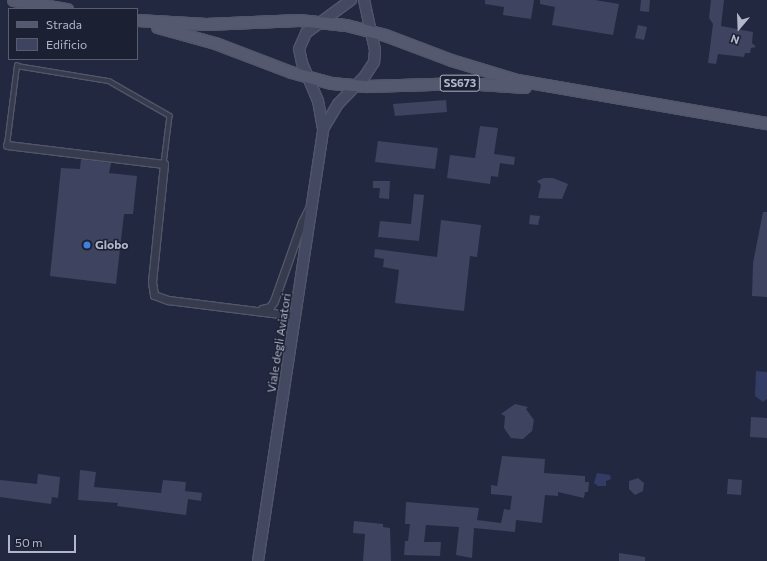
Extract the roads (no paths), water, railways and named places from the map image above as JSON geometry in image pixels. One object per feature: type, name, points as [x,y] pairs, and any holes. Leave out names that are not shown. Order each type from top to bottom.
[{"type":"main road","points":[[13,0],[61,8]]},
{"type":"main road","points":[[307,77],[300,56],[300,44],[306,33],[351,0]]},
{"type":"main road","points":[[356,86],[374,62],[364,0]]},
{"type":"main road","name":"SS673","points":[[138,21],[206,24],[287,20],[321,21],[370,31],[472,67],[563,90],[767,123]]},
{"type":"main road","name":"SS673","points":[[138,21],[215,43],[307,77],[356,86],[464,83],[563,90]]},
{"type":"main road","name":"Viale degli Aviatori","points":[[258,561],[323,129],[318,101],[307,77]]},
{"type":"main road","name":"Viale degli Aviatori","points":[[323,129],[338,104],[356,86]]},
{"type":"street","points":[[7,145],[164,164]]},
{"type":"street","name":"Viale degli Aviatori","points":[[164,164],[152,282],[154,296],[168,300],[259,310]]},
{"type":"street","points":[[259,310],[270,307],[274,301],[302,222],[312,204]]},
{"type":"street","points":[[259,310],[296,316]]},
{"type":"lane","points":[[7,145],[17,66],[109,81],[170,116],[164,164]]},
{"type":"water","points":[[756,371],[767,372],[767,399],[763,402],[755,396]]},
{"type":"water","points":[[597,473],[610,475],[611,479],[606,481],[606,486],[598,486],[594,483]]},
{"type":"place","name":"Globo","points":[[87,245]]}]
